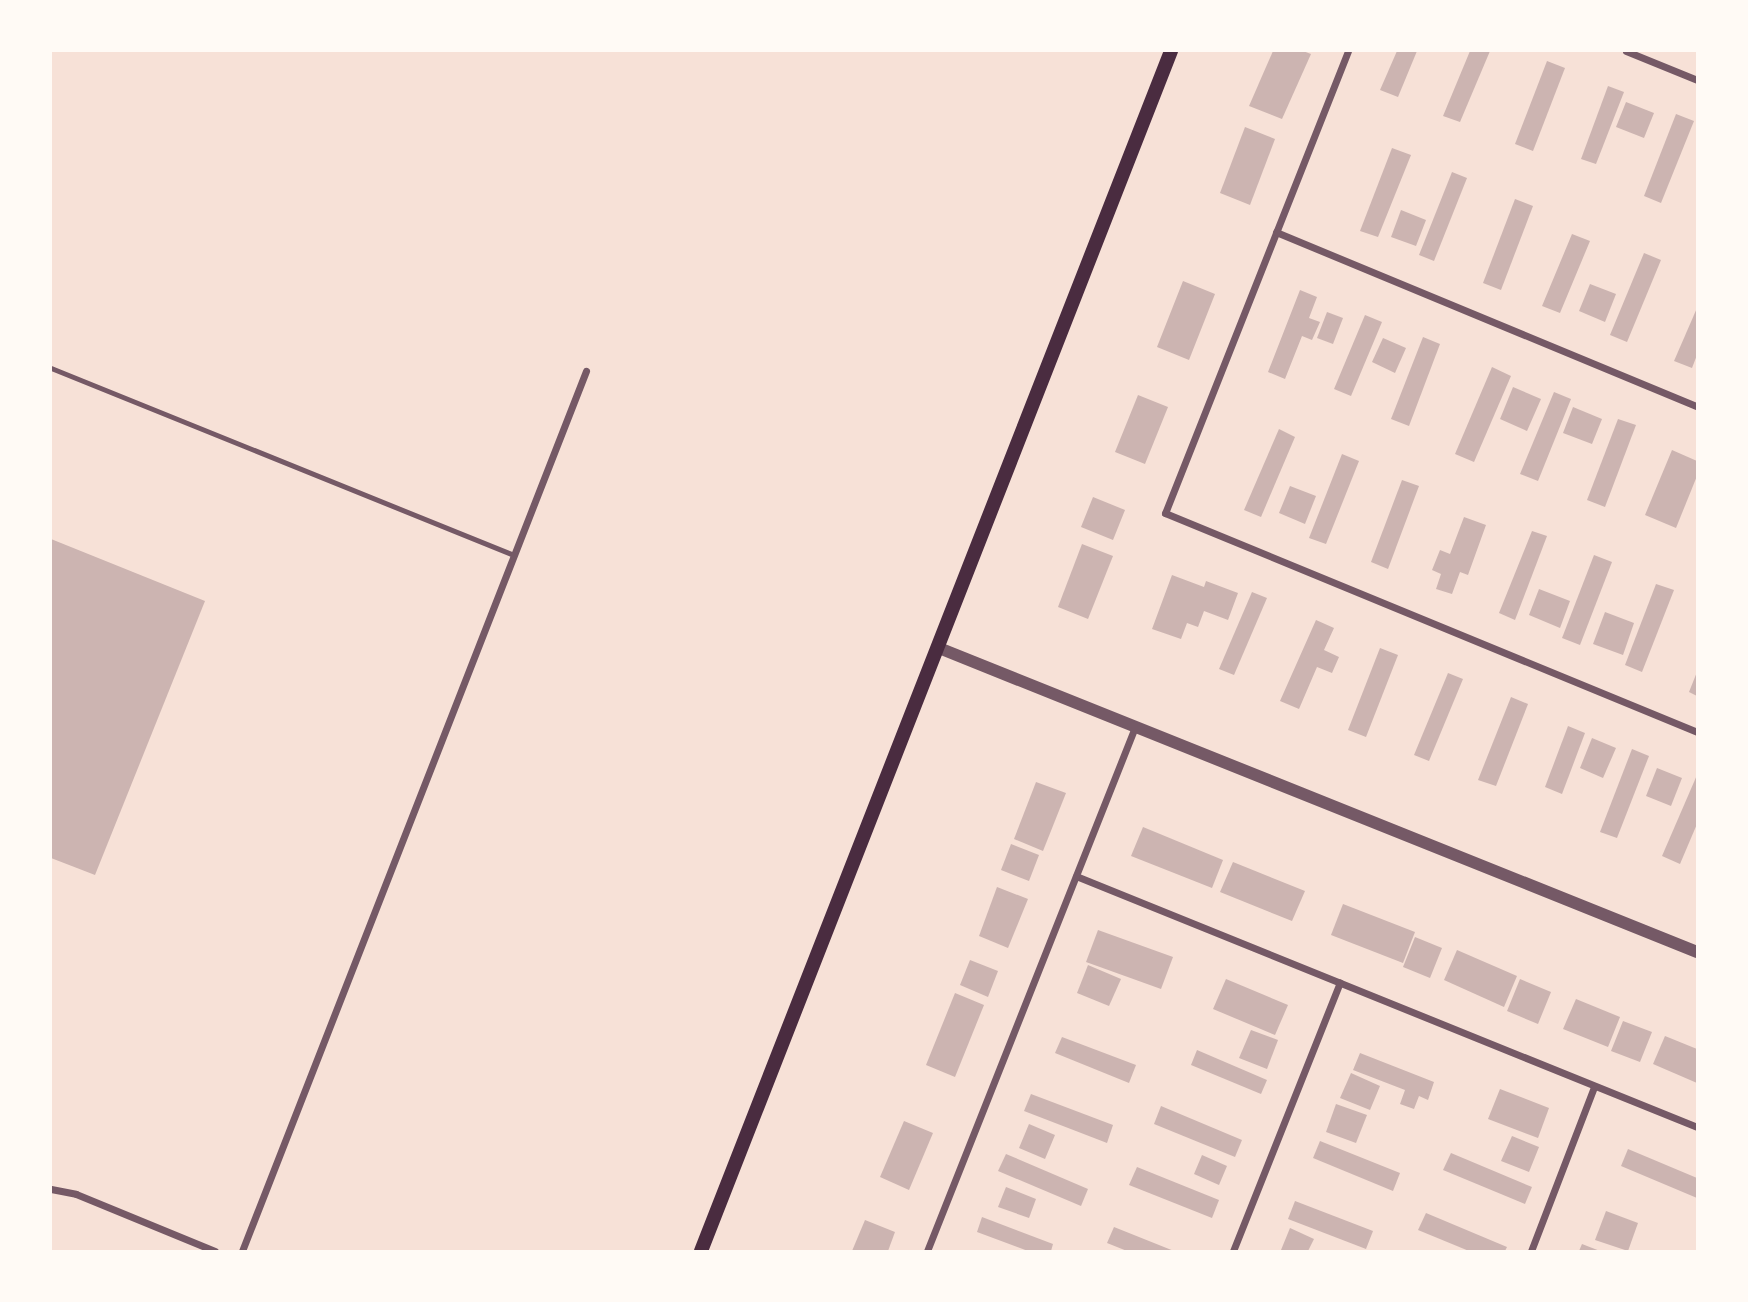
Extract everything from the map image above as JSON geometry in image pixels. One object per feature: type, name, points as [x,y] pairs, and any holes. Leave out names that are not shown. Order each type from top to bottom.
[{"type":"main road","points":[[701,1251],[1171,51]]},
{"type":"street","points":[[1348,51],[1165,513],[1697,732]]},
{"type":"street","points":[[1626,51],[1697,80]]},
{"type":"street","points":[[1276,232],[1697,406]]},
{"type":"street","points":[[242,1251],[586,371]]},
{"type":"street","points":[[939,648],[1697,952]]},
{"type":"street","points":[[927,1251],[1135,727]]},
{"type":"street","points":[[1076,876],[1697,1127]]},
{"type":"street","points":[[1233,1251],[1340,982]]},
{"type":"street","points":[[1531,1251],[1594,1087]]},
{"type":"street","points":[[51,1189],[76,1194],[215,1251]]},
{"type":"lane","points":[[51,368],[514,555]]},
{"type":"building","points":[[1273,51],[1303,51],[1311,54],[1282,119],[1249,106]]},
{"type":"building","points":[[1397,51],[1417,51],[1398,97],[1380,90]]},
{"type":"building","points":[[1470,51],[1490,51],[1460,122],[1443,116]]},
{"type":"building","points":[[1547,61],[1565,68],[1533,151],[1515,144]]},
{"type":"building","points":[[1608,86],[1624,92],[1596,164],[1581,159]]},
{"type":"building","points":[[1626,102],[1654,113],[1644,138],[1616,127]]},
{"type":"building","points":[[1676,114],[1694,121],[1661,203],[1644,196]]},
{"type":"building","points":[[1245,127],[1275,139],[1250,205],[1220,193]]},
{"type":"building","points":[[1392,148],[1411,155],[1378,237],[1360,231]]},
{"type":"building","points":[[1452,172],[1467,178],[1434,261],[1419,255]]},
{"type":"building","points":[[1515,199],[1533,206],[1501,290],[1483,283]]},
{"type":"building","points":[[1401,210],[1426,220],[1416,246],[1391,237]]},
{"type":"building","points":[[1572,234],[1590,241],[1560,313],[1542,306]]},
{"type":"building","points":[[1644,253],[1661,260],[1627,342],[1610,335]]},
{"type":"building","points":[[1183,281],[1215,294],[1189,360],[1157,347]]},
{"type":"building","points":[[1590,284],[1616,294],[1605,322],[1579,311]]},
{"type":"building","points":[[1300,290],[1317,297],[1309,318],[1320,322],[1312,340],[1302,336],[1285,379],[1268,372]]},
{"type":"building","points":[[1697,308],[1697,355],[1692,368],[1674,361]]},
{"type":"building","points":[[1327,312],[1343,318],[1333,344],[1317,338]]},
{"type":"building","points":[[1365,315],[1382,322],[1351,396],[1334,389]]},
{"type":"building","points":[[1423,337],[1440,344],[1409,426],[1391,419]]},
{"type":"building","points":[[1383,338],[1406,348],[1395,373],[1372,362]]},
{"type":"building","points":[[1492,367],[1511,376],[1474,462],[1455,454]]},
{"type":"building","points":[[1513,387],[1541,399],[1527,431],[1500,419]]},
{"type":"building","points":[[1554,392],[1571,399],[1538,481],[1520,474]]},
{"type":"building","points":[[1138,395],[1168,407],[1145,464],[1115,452]]},
{"type":"building","points":[[1573,407],[1602,419],[1592,444],[1563,433]]},
{"type":"building","points":[[1618,419],[1636,425],[1605,507],[1587,500]]},
{"type":"building","points":[[1279,429],[1295,437],[1261,517],[1244,510]]},
{"type":"building","points":[[1672,450],[1697,461],[1697,476],[1676,528],[1645,515]]},
{"type":"building","points":[[1342,454],[1359,461],[1326,544],[1309,538]]},
{"type":"building","points":[[1402,480],[1419,486],[1388,569],[1371,562]]},
{"type":"building","points":[[1290,486],[1316,496],[1305,524],[1279,513]]},
{"type":"building","points":[[1093,497],[1125,510],[1113,540],[1081,527]]},
{"type":"building","points":[[1464,517],[1486,525],[1468,575],[1460,572],[1452,594],[1436,589],[1441,574],[1432,570],[1440,550],[1450,554]]},
{"type":"building","points":[[1532,531],[1547,536],[1515,620],[1499,613]]},
{"type":"building","points":[[51,539],[205,601],[95,875],[51,858]]},
{"type":"building","points":[[1082,544],[1113,556],[1088,619],[1058,607]]},
{"type":"building","points":[[1594,555],[1612,562],[1580,645],[1562,638]]},
{"type":"building","points":[[1172,575],[1204,587],[1206,581],[1238,593],[1228,620],[1204,611],[1198,627],[1187,623],[1181,639],[1152,629]]},
{"type":"building","points":[[1656,584],[1674,590],[1642,672],[1625,665]]},
{"type":"building","points":[[1539,589],[1570,601],[1560,628],[1529,615]]},
{"type":"building","points":[[1252,592],[1267,598],[1234,675],[1219,669]]},
{"type":"building","points":[[1605,612],[1634,623],[1623,655],[1593,644]]},
{"type":"building","points":[[1316,620],[1334,628],[1324,650],[1339,657],[1332,673],[1317,667],[1299,709],[1280,701]]},
{"type":"building","points":[[1380,648],[1398,655],[1366,737],[1348,730]]},
{"type":"building","points":[[1697,672],[1697,696],[1689,692]]},
{"type":"building","points":[[1448,673],[1463,679],[1429,761],[1414,755]]},
{"type":"building","points":[[1511,697],[1528,704],[1496,786],[1478,780]]},
{"type":"building","points":[[1568,726],[1585,733],[1562,794],[1545,787]]},
{"type":"building","points":[[1592,738],[1616,748],[1603,778],[1580,768]]},
{"type":"building","points":[[1632,749],[1649,756],[1617,838],[1600,832]]},
{"type":"building","points":[[1657,768],[1682,778],[1671,806],[1646,796]]},
{"type":"building","points":[[1697,775],[1697,824],[1680,864],[1662,856]]},
{"type":"building","points":[[1036,782],[1066,793],[1043,851],[1014,839]]},
{"type":"building","points":[[1143,827],[1223,860],[1212,888],[1131,856]]},
{"type":"building","points":[[1011,844],[1039,855],[1029,881],[1001,870]]},
{"type":"building","points":[[1233,862],[1305,891],[1292,921],[1220,892]]},
{"type":"building","points":[[997,887],[1028,899],[1008,948],[979,936]]},
{"type":"building","points":[[1343,904],[1415,932],[1403,963],[1331,935]]},
{"type":"building","points":[[1098,930],[1173,957],[1161,989],[1086,962]]},
{"type":"building","points":[[1415,937],[1442,948],[1430,978],[1403,967]]},
{"type":"building","points":[[1457,950],[1517,976],[1504,1007],[1444,980]]},
{"type":"building","points":[[970,960],[998,971],[988,997],[960,985]]},
{"type":"building","points":[[1088,965],[1121,979],[1109,1006],[1077,993]]},
{"type":"building","points":[[1226,979],[1288,1005],[1275,1035],[1213,1009]]},
{"type":"building","points":[[1520,979],[1551,992],[1538,1024],[1507,1011]]},
{"type":"building","points":[[955,993],[984,1005],[955,1077],[926,1065]]},
{"type":"building","points":[[1576,999],[1620,1017],[1608,1047],[1563,1029]]},
{"type":"building","points":[[1623,1021],[1652,1032],[1640,1062],[1611,1051]]},
{"type":"building","points":[[1251,1030],[1278,1040],[1267,1069],[1239,1058]]},
{"type":"building","points":[[1665,1036],[1697,1049],[1697,1083],[1653,1064]]},
{"type":"building","points":[[1062,1037],[1136,1065],[1129,1083],[1055,1053]]},
{"type":"building","points":[[1197,1050],[1267,1080],[1261,1094],[1191,1065]]},
{"type":"building","points":[[1360,1053],[1434,1082],[1428,1100],[1419,1096],[1414,1109],[1400,1104],[1405,1090],[1353,1070]]},
{"type":"building","points":[[1351,1073],[1380,1086],[1370,1110],[1340,1098]]},
{"type":"building","points":[[1500,1089],[1549,1108],[1538,1138],[1488,1119]]},
{"type":"building","points":[[1031,1094],[1113,1125],[1107,1143],[1024,1111]]},
{"type":"building","points":[[1336,1104],[1367,1115],[1356,1143],[1326,1132]]},
{"type":"building","points":[[1161,1106],[1242,1140],[1235,1157],[1154,1124]]},
{"type":"building","points":[[904,1121],[933,1133],[909,1190],[880,1177]]},
{"type":"building","points":[[1029,1124],[1055,1135],[1045,1159],[1019,1148]]},
{"type":"building","points":[[1512,1136],[1539,1147],[1529,1172],[1501,1161]]},
{"type":"building","points":[[1320,1141],[1400,1173],[1393,1191],[1313,1158]]},
{"type":"building","points":[[1628,1149],[1697,1178],[1697,1198],[1621,1166]]},
{"type":"building","points":[[1451,1153],[1532,1187],[1525,1204],[1443,1170]]},
{"type":"building","points":[[1006,1154],[1088,1189],[1081,1206],[998,1171]]},
{"type":"building","points":[[1202,1155],[1227,1166],[1219,1185],[1194,1174]]},
{"type":"building","points":[[1137,1167],[1219,1200],[1212,1218],[1129,1185]]},
{"type":"building","points":[[1006,1187],[1036,1199],[1029,1218],[998,1207]]},
{"type":"building","points":[[1295,1201],[1373,1231],[1366,1249],[1288,1219]]},
{"type":"building","points":[[1606,1211],[1638,1223],[1628,1251],[1595,1240]]},
{"type":"building","points":[[1426,1213],[1507,1247],[1505,1251],[1469,1251],[1418,1230]]},
{"type":"building","points":[[982,1217],[1053,1244],[1051,1251],[1028,1251],[977,1232]]},
{"type":"building","points":[[865,1220],[895,1232],[888,1251],[852,1251]]},
{"type":"building","points":[[1114,1227],[1174,1251],[1127,1251],[1107,1243]]},
{"type":"building","points":[[1290,1228],[1314,1239],[1308,1251],[1281,1250]]},
{"type":"building","points":[[1582,1244],[1600,1251],[1579,1251]]}]
